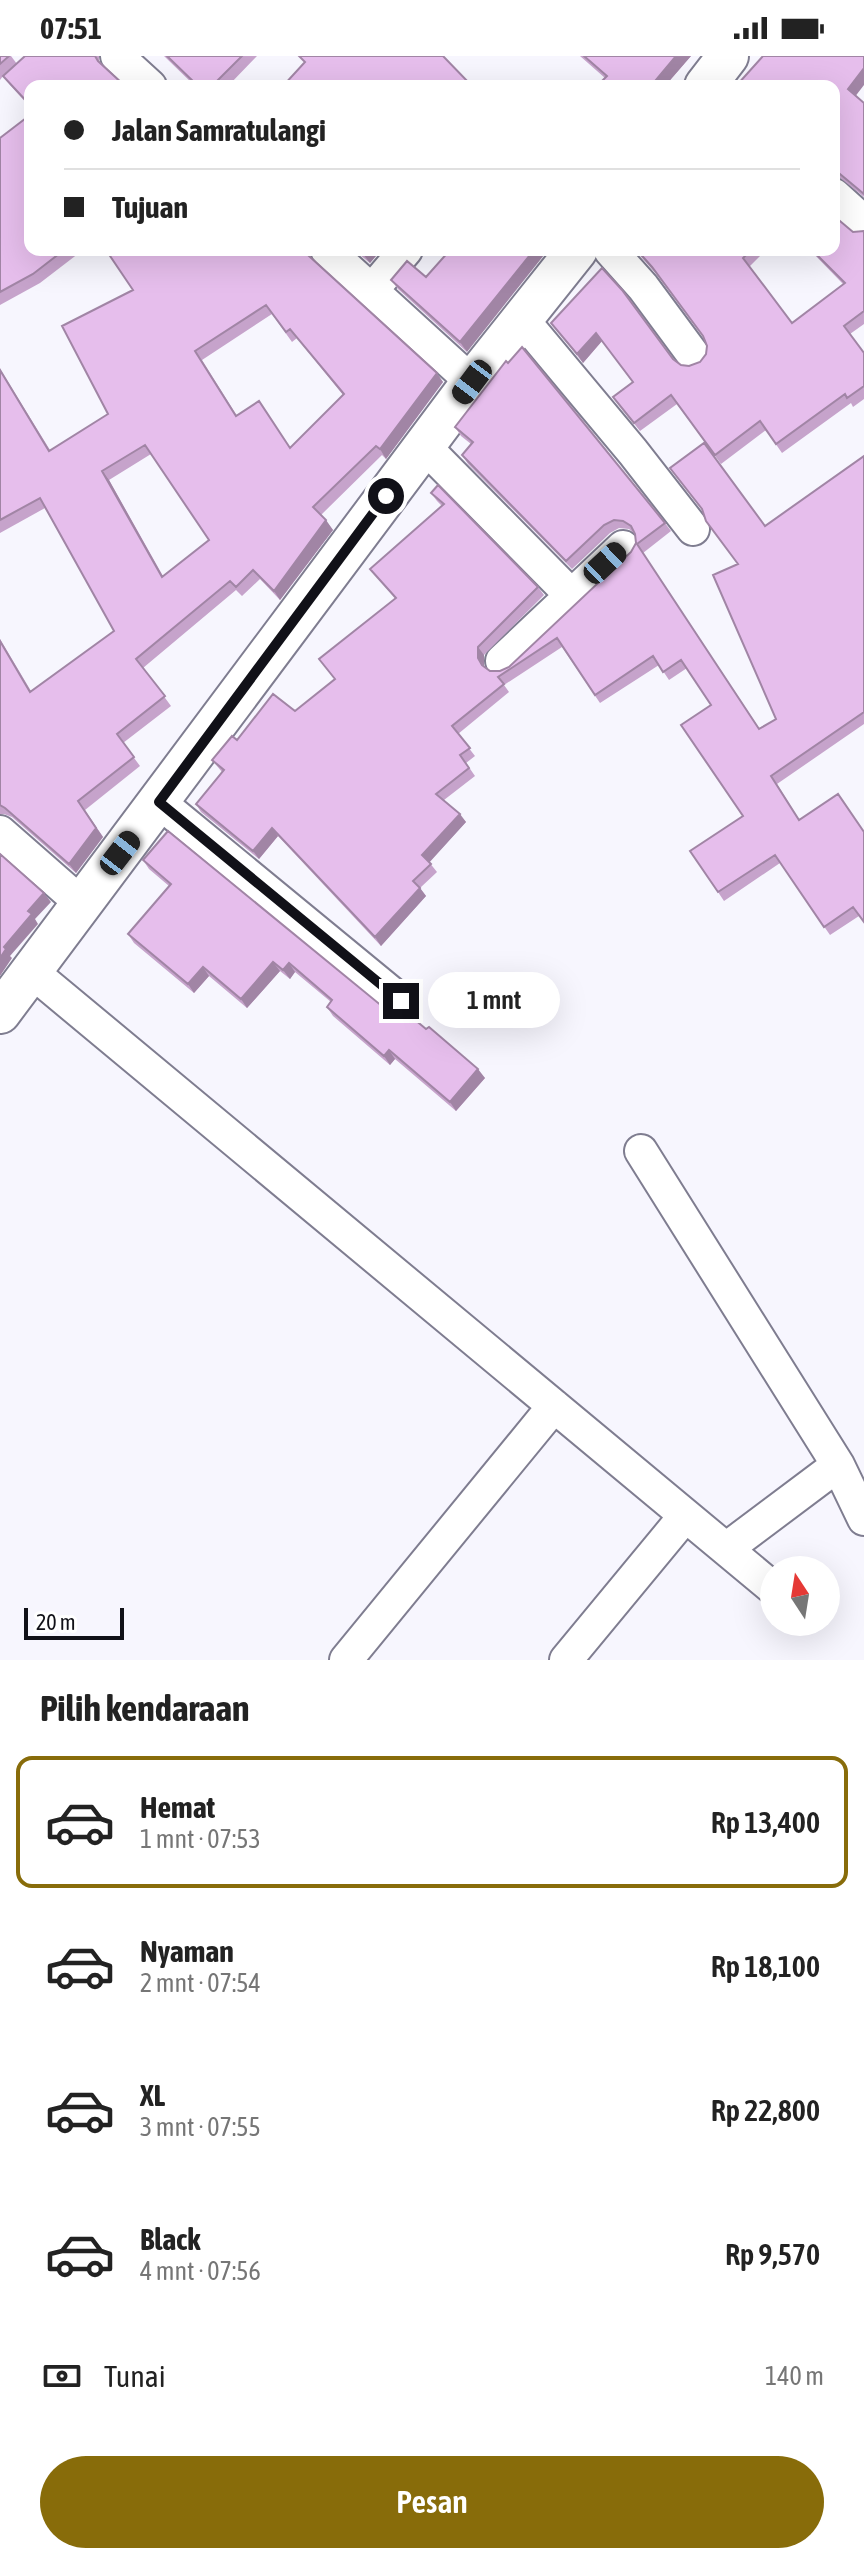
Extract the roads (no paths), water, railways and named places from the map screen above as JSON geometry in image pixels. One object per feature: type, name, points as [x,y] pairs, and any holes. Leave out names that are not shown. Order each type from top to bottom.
[{"type":"main road","points":[[0,1013],[273,645],[472,382],[572,256]]},
{"type":"street","points":[[117,56],[143,80]]},
{"type":"street","points":[[840,200],[864,222]]},
{"type":"street","points":[[334,256],[472,382]]},
{"type":"street","points":[[372,290],[401,256]]},
{"type":"street","points":[[615,256],[643,287],[694,356]]},
{"type":"street","points":[[522,319],[693,529]]},
{"type":"street","points":[[424,446],[571,595]]},
{"type":"street","points":[[502,661],[623,547]]},
{"type":"street","points":[[159,802],[401,1001]]},
{"type":"street","points":[[0,832],[81,903]]},
{"type":"street","points":[[31,971],[760,1577]]},
{"type":"street","points":[[641,1151],[838,1465],[864,1519]]},
{"type":"street","points":[[346,1660],[554,1406]]},
{"type":"street","points":[[726,1549],[838,1465]]},
{"type":"street","points":[[566,1660],[685,1516]]}]
